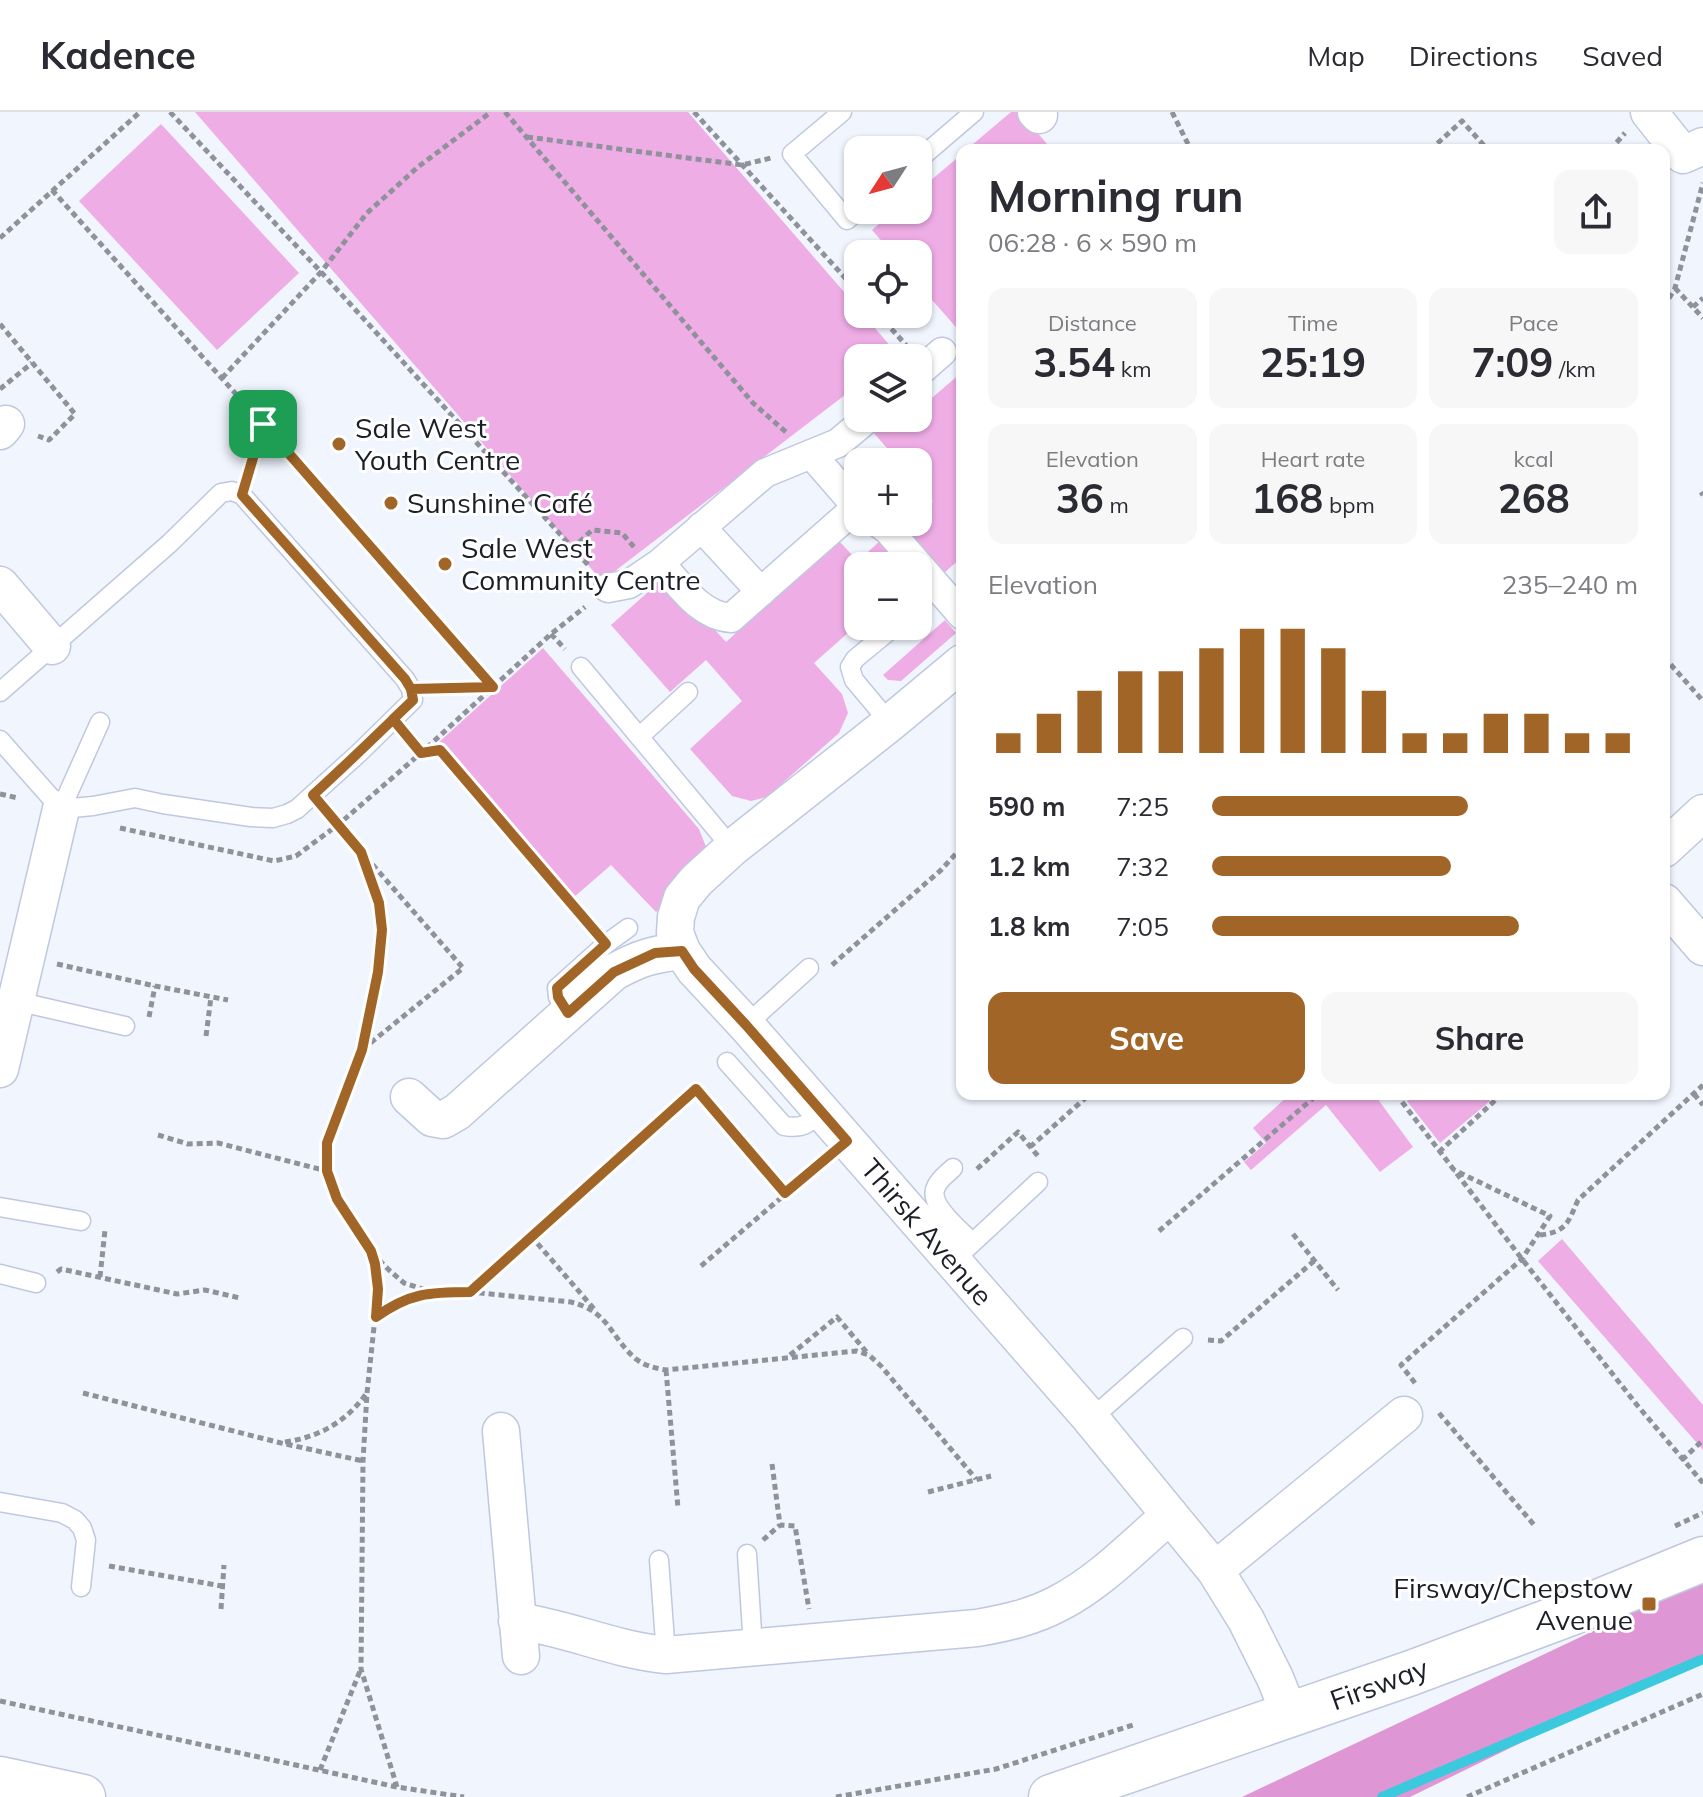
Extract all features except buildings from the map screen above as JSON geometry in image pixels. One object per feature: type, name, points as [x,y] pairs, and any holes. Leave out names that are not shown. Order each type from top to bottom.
[{"type":"street","points":[[1649,112],[1683,155],[1703,146]]},
{"type":"street","points":[[932,355],[942,352]]},
{"type":"street","points":[[608,588],[629,584],[656,566],[765,473],[838,443],[851,432]]},
{"type":"street","points":[[811,454],[844,491]]},
{"type":"street","points":[[656,566],[702,608],[719,617],[731,618],[844,519]]},
{"type":"street","points":[[701,527],[761,592]]},
{"type":"street","points":[[893,536],[956,608]]},
{"type":"street","points":[[0,585],[52,646]]},
{"type":"street","points":[[409,1097],[432,1118],[443,1120],[457,1112],[614,972],[655,953],[682,951],[675,933],[676,917],[682,898],[696,881],[732,848],[956,668]]},
{"type":"street","points":[[0,1069],[10,1007],[26,957],[61,809]]},
{"type":"street","points":[[1670,843],[1703,813]]},
{"type":"street","points":[[1670,909],[1703,947]]},
{"type":"street","name":"Thirsk Avenue","points":[[682,951],[694,969],[847,1141],[962,1252],[1091,1419],[1215,1570],[1246,1620],[1290,1715]]},
{"type":"street","points":[[1215,1570],[1419,1403]]},
{"type":"street","points":[[501,1431],[521,1656]]},
{"type":"street","points":[[517,1621],[546,1625],[643,1653],[666,1655],[977,1628],[1034,1614],[1076,1593],[1170,1515]]},
{"type":"street","name":"Firsway","points":[[1051,1797],[1411,1673],[1703,1559]]},
{"type":"street","points":[[0,1779],[83,1797]]},
{"type":"lane","points":[[842,112],[792,154],[844,216]]},
{"type":"lane","points":[[932,148],[974,112]]},
{"type":"lane","points":[[0,692],[170,543],[221,493],[232,491],[242,495],[411,689],[413,700],[313,795],[287,814],[273,818],[236,815],[135,798],[61,809]]},
{"type":"lane","points":[[878,640],[850,667],[854,680],[890,723]]},
{"type":"lane","points":[[581,667],[732,848]]},
{"type":"lane","points":[[639,737],[688,692]]},
{"type":"lane","points":[[61,809],[100,722]]},
{"type":"lane","points":[[0,740],[61,809]]},
{"type":"lane","points":[[568,1013],[558,997],[557,988],[628,928]]},
{"type":"lane","points":[[746,1025],[809,968]]},
{"type":"lane","points":[[10,1007],[125,1026]]},
{"type":"lane","points":[[727,1062],[784,1126],[796,1128],[807,1125],[821,1112]]},
{"type":"lane","points":[[953,1168],[937,1184],[934,1198],[962,1252],[1038,1182]]},
{"type":"lane","points":[[0,1207],[81,1221]]},
{"type":"lane","points":[[0,1274],[36,1283]]},
{"type":"lane","points":[[1091,1419],[1183,1338]]},
{"type":"lane","points":[[0,1503],[62,1513],[75,1520],[86,1540],[81,1587]]},
{"type":"lane","points":[[747,1554],[753,1647]]},
{"type":"lane","points":[[659,1560],[666,1655]]},
{"type":"path","points":[[0,238],[140,112]]},
{"type":"path","points":[[170,112],[321,272],[608,588]]},
{"type":"path","points":[[222,378],[321,272],[367,213],[418,167],[491,112]]},
{"type":"path","points":[[505,112],[753,403],[811,454]]},
{"type":"path","points":[[694,112],[844,277]]},
{"type":"path","points":[[1172,112],[1188,144]]},
{"type":"path","points":[[1437,144],[1462,121],[1483,144]]},
{"type":"path","points":[[527,137],[742,165],[792,154]]},
{"type":"path","points":[[1670,297],[1703,183]]},
{"type":"path","points":[[52,190],[263,424],[493,687],[411,689]]},
{"type":"path","points":[[1675,288],[1703,318]]},
{"type":"path","points":[[1693,307],[1703,298]]},
{"type":"path","points":[[0,324],[75,414],[49,440],[3,427]]},
{"type":"path","points":[[889,328],[901,344]]},
{"type":"path","points":[[0,389],[32,363]]},
{"type":"path","points":[[242,495],[263,424]]},
{"type":"path","points":[[572,549],[592,530],[622,533],[656,566]]},
{"type":"path","points":[[1670,664],[1703,701]]},
{"type":"path","points":[[393,719],[421,753],[440,750],[606,944]]},
{"type":"path","points":[[313,795],[463,968],[362,1050]]},
{"type":"path","points":[[361,852],[379,903],[382,930],[378,972],[362,1050],[327,1143],[327,1171],[337,1199],[371,1251],[404,1283],[432,1292],[470,1292],[571,1302],[584,1305],[598,1314]]},
{"type":"path","points":[[809,968],[828,969],[956,854]]},
{"type":"path","points":[[26,957],[228,1000]]},
{"type":"path","points":[[206,1036],[211,997]]},
{"type":"path","points":[[1538,1235],[1555,1233],[1568,1224],[1578,1200],[1703,1085]]},
{"type":"path","points":[[470,1292],[696,1089],[785,1193]]},
{"type":"path","points":[[1694,1094],[1703,1105]]},
{"type":"path","points":[[1030,1147],[1083,1100]]},
{"type":"path","points":[[1159,1231],[1311,1100]]},
{"type":"path","points":[[1400,1100],[1522,1259],[1703,1483]]},
{"type":"path","points":[[1439,1152],[1495,1100]]},
{"type":"path","points":[[953,1168],[964,1158],[976,1170],[1018,1132],[1049,1168],[1038,1182]]},
{"type":"path","points":[[158,1135],[188,1144],[218,1143],[327,1171]]},
{"type":"path","points":[[701,1266],[847,1141]]},
{"type":"path","points":[[1454,1170],[1550,1216],[1522,1259],[1401,1365],[1419,1403],[1535,1526]]},
{"type":"path","points":[[81,1221],[106,1226],[100,1277]]},
{"type":"path","points":[[1293,1234],[1338,1290]]},
{"type":"path","points":[[531,1236],[637,1359],[652,1368],[666,1370],[856,1351],[869,1355]]},
{"type":"path","points":[[371,1251],[378,1289],[363,1461],[361,1669],[397,1787]]},
{"type":"path","points":[[1183,1338],[1221,1341],[1314,1261]]},
{"type":"path","points":[[36,1283],[61,1269],[177,1294],[205,1290],[240,1298]]},
{"type":"path","points":[[376,1317],[392,1305],[432,1292]]},
{"type":"path","points":[[788,1357],[837,1317],[976,1479]]},
{"type":"path","points":[[666,1370],[678,1508]]},
{"type":"path","points":[[83,1393],[363,1461]]},
{"type":"path","points":[[281,1443],[320,1434],[351,1413],[367,1393]]},
{"type":"path","points":[[1682,1460],[1703,1440]]},
{"type":"path","points":[[772,1464],[780,1525],[795,1526],[814,1642]]},
{"type":"path","points":[[928,1492],[991,1476]]},
{"type":"path","points":[[83,1562],[222,1586]]},
{"type":"path","points":[[221,1609],[224,1565]]},
{"type":"path","points":[[320,1770],[361,1669]]},
{"type":"path","points":[[1467,1797],[1703,1694]]},
{"type":"path","points":[[0,1701],[397,1787],[464,1797]]},
{"type":"path","points":[[836,1797],[996,1769],[1143,1721]]},
{"type":"shaded area","points":[[195,112],[688,112],[844,292],[844,328],[875,328],[889,344],[844,344],[844,396],[602,581]]},
{"type":"shaded area","points":[[1011,112],[1020,112],[1047,144],[973,144]]},
{"type":"shaded area","points":[[161,124],[299,273],[217,350],[79,201]]},
{"type":"shaded area","points":[[956,159],[956,327],[932,300],[932,240],[881,240],[872,230],[879,224],[932,224],[932,179]]},
{"type":"shaded area","points":[[956,377],[956,562],[943,574],[932,561],[932,552],[924,552],[911,536],[932,536],[932,448],[887,448],[873,432],[932,432],[932,398]]},
{"type":"shaded area","points":[[838,540],[849,552],[844,552],[844,636],[814,663],[842,694],[848,713],[839,733],[767,797],[751,801],[732,796],[690,749],[742,701],[706,660],[670,692],[611,625],[666,576],[726,642]]},
{"type":"shaded area","points":[[881,540],[892,552],[868,552]]},
{"type":"shaded area","points":[[945,620],[956,633],[901,681],[888,680],[883,675],[922,640],[932,640],[932,632]]},
{"type":"shaded area","points":[[543,648],[699,829],[708,852],[676,897],[656,912],[611,865],[573,898],[438,743]]},
{"type":"shaded area","points":[[1283,1100],[1378,1100],[1413,1147],[1380,1172],[1326,1105],[1251,1170],[1244,1162],[1266,1143],[1253,1128]]},
{"type":"shaded area","points":[[1489,1100],[1490,1101],[1440,1143],[1407,1101]]},
{"type":"shaded area","points":[[1562,1239],[1703,1405],[1703,1450],[1538,1261]]},
{"type":"shaded area","points":[[1703,1579],[1703,1656],[1410,1797],[1242,1797]]},
{"type":"waterway","points":[[1382,1797],[1703,1659]]},
{"type":"place","name":"Sale West Youth Centre","points":[[339,444]]},
{"type":"place","name":"Sunshine Café","points":[[391,503]]},
{"type":"place","name":"Sale West Community Centre","points":[[445,564]]},
{"type":"place","name":"Firsway/Chepstow Avenue","points":[[1649,1604]]},
{"type":"route","points":[[263,424],[242,495],[405,679],[413,700],[393,719],[359,753],[313,795],[361,852],[379,903],[382,930],[378,972],[362,1050],[327,1143],[327,1171],[337,1199],[371,1251],[375,1264],[378,1289],[376,1317],[392,1305],[432,1292],[470,1292],[696,1089],[785,1193],[847,1141],[694,969],[682,951],[655,953],[636,960],[614,972],[568,1013],[558,997],[557,988],[606,944],[440,750],[421,753],[393,719],[413,700],[411,689],[493,687],[263,424]]}]
